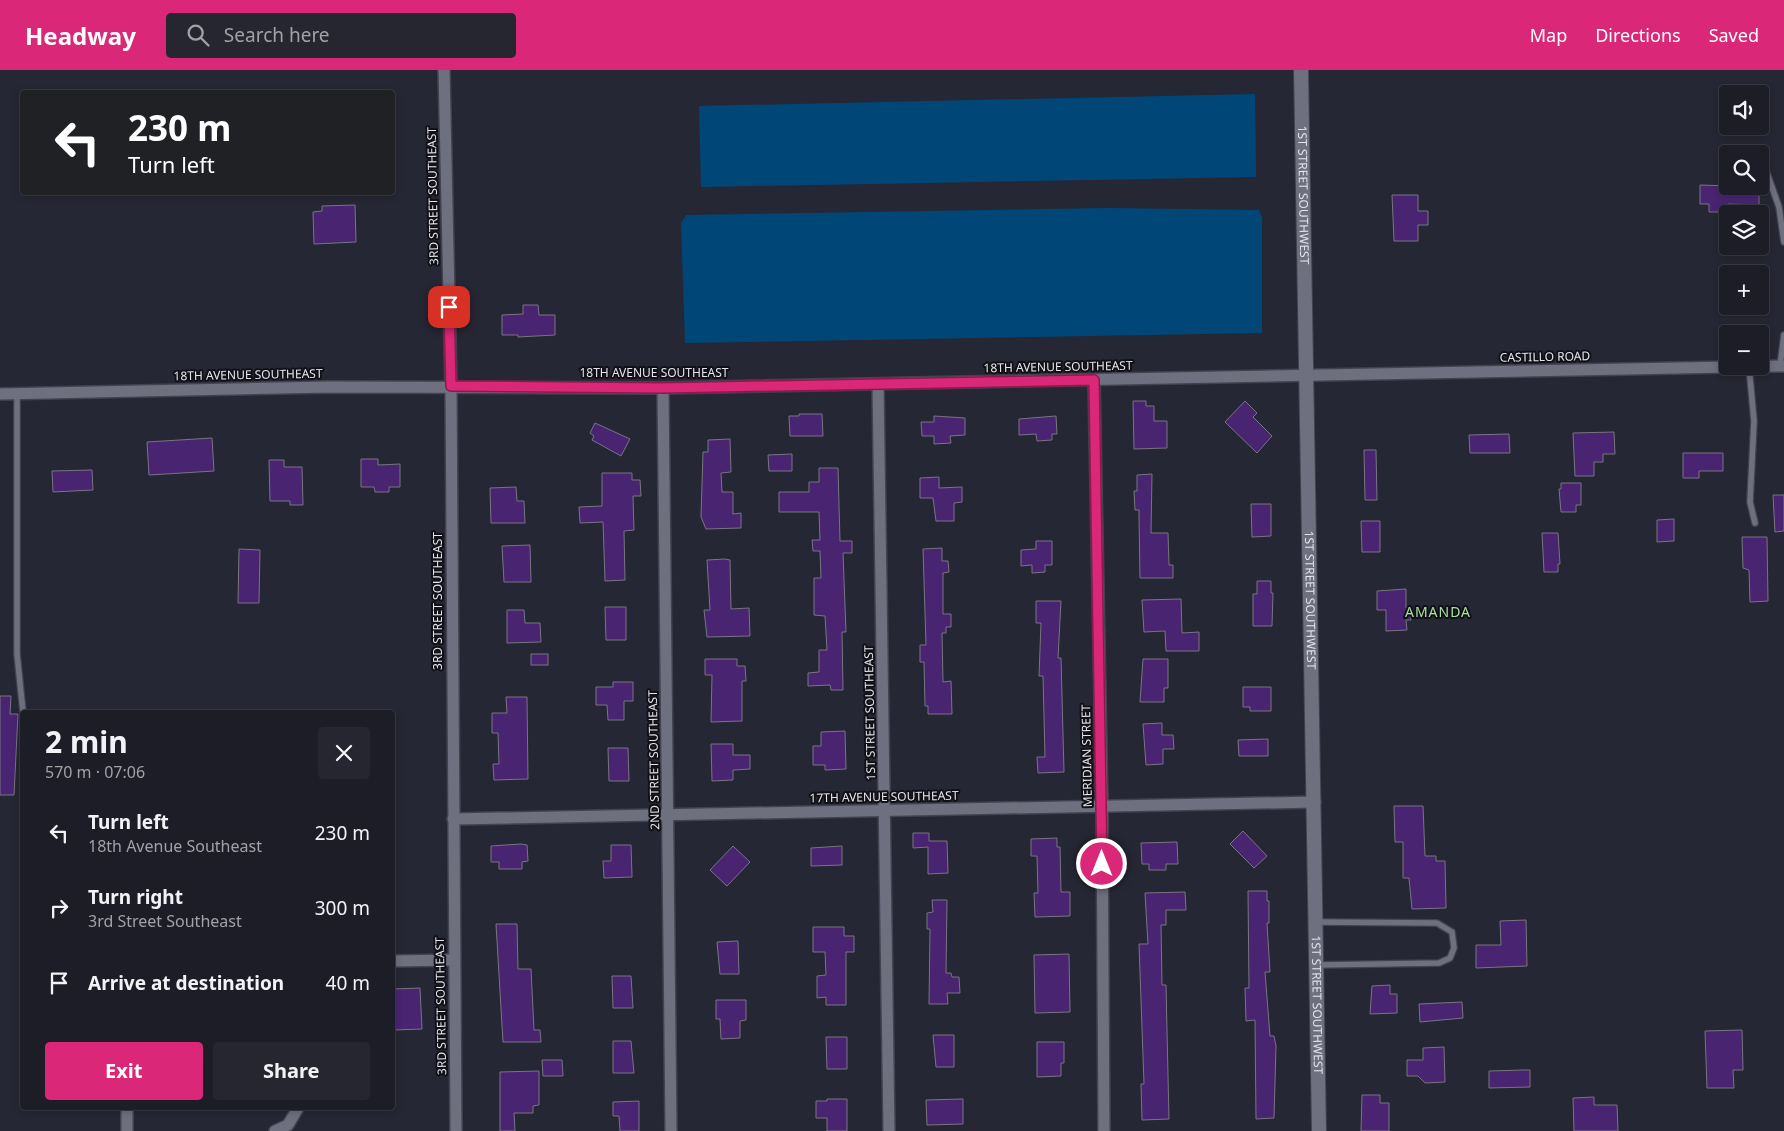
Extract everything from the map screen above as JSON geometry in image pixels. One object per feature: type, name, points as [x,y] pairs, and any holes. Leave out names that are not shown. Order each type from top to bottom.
[{"type":"street","name":"3RD STREET SOUTHEAST","points":[[444,70],[451,386],[456,1131]]},
{"type":"street","name":"1ST STREET SOUTHWEST","points":[[1302,70],[1319,1131]]},
{"type":"street","name":"CASTILLO ROAD","points":[[1769,366],[1782,366]]},
{"type":"street","name":"CASTILLO ROAD","points":[[1307,376],[1719,368]]},
{"type":"street","name":"18TH AVENUE SOUTHEAST","points":[[0,394],[451,386],[662,388],[1307,376]]},
{"type":"street","name":"MERIDIAN STREET","points":[[1094,380],[1102,806],[1104,1131]]},
{"type":"street","name":"1ST STREET SOUTHEAST","points":[[878,384],[886,811],[889,1131]]},
{"type":"street","name":"2ND STREET SOUTHEAST","points":[[662,388],[671,1131]]},
{"type":"street","name":"17TH AVENUE SOUTHEAST","points":[[453,819],[1315,802]]},
{"type":"street","points":[[395,961],[454,960]]},
{"type":"street","points":[[127,1110],[127,1131]]},
{"type":"street","points":[[275,1131],[288,1125],[297,1110]]},
{"type":"lane","points":[[1769,179],[1779,207],[1784,242]]},
{"type":"lane","points":[[1782,366],[1784,335]]},
{"type":"lane","points":[[1750,375],[1754,421],[1750,502],[1755,523]]},
{"type":"lane","points":[[17,394],[17,654],[23,710]]},
{"type":"lane","points":[[1316,922],[1437,923],[1452,932],[1455,940],[1450,958],[1439,964],[1317,965]]},
{"type":"water","points":[[1255,94],[1256,177],[701,187],[699,106]]},
{"type":"water","points":[[1108,208],[1259,210],[1262,218],[1262,333],[685,343],[681,223],[686,215]]},
{"type":"building","points":[[1700,185],[1719,186],[1719,195],[1759,195],[1759,205],[1719,205],[1719,212],[1709,212],[1709,204],[1700,204]]},
{"type":"building","points":[[1392,195],[1418,195],[1418,211],[1428,211],[1428,225],[1418,225],[1418,241],[1394,241]]},
{"type":"building","points":[[355,205],[356,242],[314,244],[313,212],[322,211],[322,206]]},
{"type":"building","points":[[523,305],[538,305],[539,315],[555,315],[555,335],[518,337],[518,335],[502,335],[502,315],[523,314]]},
{"type":"building","points":[[1133,401],[1146,401],[1146,406],[1154,406],[1154,421],[1167,421],[1167,448],[1134,449]]},
{"type":"building","points":[[1245,401],[1257,413],[1253,417],[1272,436],[1257,453],[1225,422]]},
{"type":"building","points":[[799,414],[822,414],[823,436],[790,436],[789,416],[799,416]]},
{"type":"building","points":[[934,416],[965,418],[965,435],[950,436],[951,443],[934,444],[934,436],[922,436],[921,422],[934,422]]},
{"type":"building","points":[[1056,416],[1057,434],[1052,434],[1052,440],[1037,441],[1036,434],[1019,435],[1019,419]]},
{"type":"building","points":[[595,423],[630,439],[621,456],[592,440],[594,436],[590,433]]},
{"type":"building","points":[[1614,432],[1615,454],[1603,454],[1603,462],[1594,462],[1594,476],[1575,476],[1573,433]]},
{"type":"building","points":[[1509,434],[1510,453],[1470,453],[1469,435]]},
{"type":"building","points":[[212,438],[214,471],[149,475],[147,442]]},
{"type":"building","points":[[730,439],[731,472],[721,473],[722,492],[733,492],[733,514],[741,513],[741,528],[706,529],[701,517],[703,452],[708,452],[708,440]]},
{"type":"building","points":[[1364,450],[1376,450],[1377,500],[1365,500]]},
{"type":"building","points":[[1683,453],[1723,453],[1723,471],[1699,471],[1699,478],[1683,478]]},
{"type":"building","points":[[792,454],[792,471],[769,471],[768,455]]},
{"type":"building","points":[[361,459],[378,459],[378,465],[400,464],[400,487],[389,487],[389,492],[375,492],[374,487],[361,487]]},
{"type":"building","points":[[269,460],[284,460],[284,467],[302,467],[303,505],[290,505],[290,501],[270,501]]},
{"type":"building","points":[[819,468],[838,468],[840,541],[852,541],[852,553],[843,553],[846,632],[842,632],[843,690],[831,690],[830,685],[808,686],[808,673],[819,672],[819,650],[827,650],[825,616],[814,615],[814,578],[821,578],[820,551],[813,551],[812,540],[820,540],[819,512],[779,512],[779,492],[809,492],[809,482],[819,482]]},
{"type":"building","points":[[92,470],[93,490],[53,492],[52,471]]},
{"type":"building","points":[[602,473],[632,473],[632,480],[640,480],[641,496],[633,496],[634,530],[624,531],[625,580],[605,581],[603,522],[580,523],[579,507],[602,506]]},
{"type":"building","points":[[1152,474],[1151,533],[1168,533],[1169,565],[1173,565],[1173,578],[1140,578],[1139,510],[1135,510],[1134,491],[1137,491],[1137,475]]},
{"type":"building","points":[[939,477],[939,488],[962,487],[962,502],[954,503],[954,521],[936,521],[933,498],[920,498],[920,478]]},
{"type":"building","points":[[1561,483],[1581,483],[1581,505],[1576,505],[1576,512],[1561,512],[1559,489],[1561,489]]},
{"type":"building","points":[[516,487],[517,501],[524,501],[525,523],[491,523],[490,488]]},
{"type":"building","points":[[1773,495],[1784,495],[1784,531],[1775,532]]},
{"type":"building","points":[[1251,504],[1271,504],[1271,536],[1252,537]]},
{"type":"building","points":[[1674,519],[1674,541],[1657,542],[1657,520]]},
{"type":"building","points":[[1361,521],[1380,521],[1380,552],[1362,552]]},
{"type":"building","points":[[1542,533],[1558,533],[1560,564],[1558,564],[1558,572],[1544,572]]},
{"type":"building","points":[[1742,537],[1767,537],[1768,601],[1750,602],[1749,570],[1743,568]]},
{"type":"building","points":[[1036,541],[1052,541],[1052,565],[1045,565],[1045,572],[1032,573],[1032,565],[1021,566],[1021,550],[1036,549]]},
{"type":"building","points":[[530,545],[531,582],[504,582],[502,546]]},
{"type":"building","points":[[942,548],[942,561],[948,561],[949,572],[943,573],[943,614],[951,614],[951,627],[946,627],[946,633],[942,633],[943,682],[951,681],[952,714],[928,714],[928,706],[925,706],[924,662],[920,662],[920,645],[926,645],[923,549]]},
{"type":"building","points":[[239,549],[260,550],[259,603],[238,603]]},
{"type":"building","points":[[707,560],[730,560],[731,609],[749,608],[750,636],[707,637],[704,610],[710,610]]},
{"type":"building","points":[[1257,581],[1271,581],[1271,593],[1273,593],[1272,626],[1253,626],[1253,594],[1257,594]]},
{"type":"building","points":[[1406,589],[1406,608],[1410,608],[1411,620],[1406,620],[1407,630],[1386,631],[1386,610],[1377,610],[1377,591]]},
{"type":"building","points":[[1181,599],[1182,633],[1199,632],[1199,651],[1166,651],[1165,631],[1144,632],[1142,600]]},
{"type":"building","points":[[1036,601],[1061,601],[1058,658],[1061,658],[1064,772],[1038,773],[1037,757],[1045,757],[1043,676],[1039,676],[1041,623],[1036,623]]},
{"type":"building","points":[[605,607],[626,607],[626,640],[606,640]]},
{"type":"building","points":[[507,610],[524,610],[525,623],[540,623],[541,642],[507,643]]},
{"type":"building","points":[[531,654],[548,654],[548,665],[531,665]]},
{"type":"building","points":[[705,659],[737,659],[737,666],[745,666],[746,681],[742,681],[742,721],[711,722],[712,675],[705,675]]},
{"type":"building","points":[[1143,659],[1168,659],[1168,688],[1164,688],[1164,702],[1140,702]]},
{"type":"building","points":[[613,682],[633,682],[633,701],[624,701],[624,720],[608,720],[607,705],[596,705],[596,687],[613,687]]},
{"type":"building","points":[[1243,687],[1271,687],[1271,711],[1250,711],[1250,707],[1243,707]]},
{"type":"building","points":[[0,696],[11,696],[10,714],[18,714],[14,795],[0,795]]},
{"type":"building","points":[[506,697],[527,697],[528,779],[494,780],[493,764],[499,764],[498,733],[492,733],[492,713],[507,713]]},
{"type":"building","points":[[1162,723],[1162,735],[1173,735],[1174,749],[1163,749],[1163,764],[1146,765],[1143,724]]},
{"type":"building","points":[[845,731],[846,769],[825,770],[825,765],[813,765],[813,746],[821,746],[821,732]]},
{"type":"building","points":[[1268,739],[1268,756],[1239,756],[1238,740]]},
{"type":"building","points":[[711,744],[733,744],[733,755],[750,755],[750,769],[733,770],[733,780],[712,781]]},
{"type":"building","points":[[608,748],[628,748],[629,781],[609,781]]},
{"type":"building","points":[[1394,806],[1423,806],[1425,856],[1436,856],[1436,861],[1445,861],[1446,908],[1412,909],[1409,878],[1403,878],[1403,842],[1395,842]]},
{"type":"building","points":[[1243,831],[1267,856],[1254,868],[1230,844]]},
{"type":"building","points":[[913,833],[929,833],[929,841],[947,841],[948,873],[928,874],[928,847],[913,848]]},
{"type":"building","points":[[1057,838],[1057,847],[1060,847],[1061,892],[1070,892],[1070,916],[1035,917],[1034,893],[1038,893],[1037,856],[1031,856],[1031,839]]},
{"type":"building","points":[[1177,842],[1178,864],[1166,864],[1166,870],[1149,870],[1149,864],[1142,864],[1141,843]]},
{"type":"building","points":[[527,845],[528,861],[522,862],[522,869],[499,869],[499,862],[491,862],[491,846]]},
{"type":"building","points":[[611,845],[631,845],[632,877],[604,878],[603,861],[611,861]]},
{"type":"building","points":[[733,846],[750,862],[727,886],[710,870]]},
{"type":"building","points":[[842,846],[842,865],[811,866],[811,848]]},
{"type":"building","points":[[1248,891],[1267,891],[1267,901],[1269,901],[1269,923],[1267,923],[1270,972],[1265,972],[1270,1036],[1274,1036],[1276,1046],[1274,1118],[1256,1119],[1255,1020],[1246,1021],[1245,988],[1249,988]]},
{"type":"building","points":[[1185,892],[1186,910],[1166,910],[1166,925],[1161,925],[1162,985],[1166,985],[1169,1119],[1142,1120],[1141,1084],[1144,1084],[1139,944],[1148,944],[1145,893]]},
{"type":"building","points":[[932,900],[947,900],[946,973],[951,973],[952,977],[959,977],[960,993],[947,993],[948,1004],[929,1004],[930,929],[927,929],[927,913],[933,912]]},
{"type":"building","points":[[1526,920],[1527,966],[1476,968],[1476,945],[1501,945],[1500,921]]},
{"type":"building","points":[[496,924],[517,924],[518,969],[531,969],[534,1030],[540,1030],[541,1042],[503,1042]]},
{"type":"building","points":[[813,927],[844,927],[844,936],[854,936],[854,952],[846,952],[846,1005],[826,1005],[826,997],[817,998],[817,976],[826,975],[825,952],[813,952]]},
{"type":"building","points":[[738,941],[739,974],[720,974],[717,942]]},
{"type":"building","points":[[1069,954],[1070,1012],[1035,1013],[1034,955]]},
{"type":"building","points":[[612,976],[631,976],[633,1008],[613,1008]]},
{"type":"building","points":[[1390,985],[1390,994],[1397,994],[1397,1013],[1370,1014],[1372,986]]},
{"type":"building","points":[[420,988],[422,1029],[395,1030],[395,989]]},
{"type":"building","points":[[716,1000],[746,1000],[746,1020],[740,1021],[740,1038],[721,1039],[720,1019],[716,1019]]},
{"type":"building","points":[[1462,1002],[1463,1018],[1420,1022],[1419,1004]]},
{"type":"building","points":[[1742,1030],[1743,1070],[1733,1070],[1734,1088],[1707,1088],[1705,1031]]},
{"type":"building","points":[[933,1035],[954,1035],[954,1067],[936,1067]]},
{"type":"building","points":[[826,1037],[847,1037],[847,1069],[827,1069]]},
{"type":"building","points":[[613,1041],[631,1041],[634,1073],[613,1073]]},
{"type":"building","points":[[1037,1042],[1064,1042],[1064,1063],[1061,1063],[1061,1076],[1037,1077]]},
{"type":"building","points":[[1444,1047],[1445,1082],[1425,1083],[1418,1076],[1407,1076],[1407,1060],[1423,1060],[1423,1048]]},
{"type":"building","points":[[542,1060],[562,1060],[563,1076],[543,1076]]},
{"type":"building","points":[[1530,1070],[1530,1087],[1489,1088],[1489,1071]]},
{"type":"building","points":[[539,1071],[539,1105],[533,1106],[533,1113],[514,1113],[515,1131],[500,1131],[500,1072]]},
{"type":"building","points":[[1362,1095],[1380,1095],[1380,1103],[1389,1103],[1389,1131],[1361,1131]]},
{"type":"building","points":[[1594,1097],[1594,1105],[1617,1105],[1618,1131],[1574,1131],[1573,1098]]},
{"type":"building","points":[[827,1099],[847,1099],[847,1131],[827,1131],[827,1118],[816,1118],[816,1101],[827,1101]]},
{"type":"building","points":[[963,1099],[963,1124],[927,1125],[926,1100]]},
{"type":"building","points":[[639,1101],[639,1131],[620,1131],[619,1116],[613,1116],[613,1102]]},
{"type":"district","name":"AMANDA","points":[[1438,612]]},
{"type":"route","points":[[449,307],[451,386],[662,388],[1094,380],[1102,864]]}]
